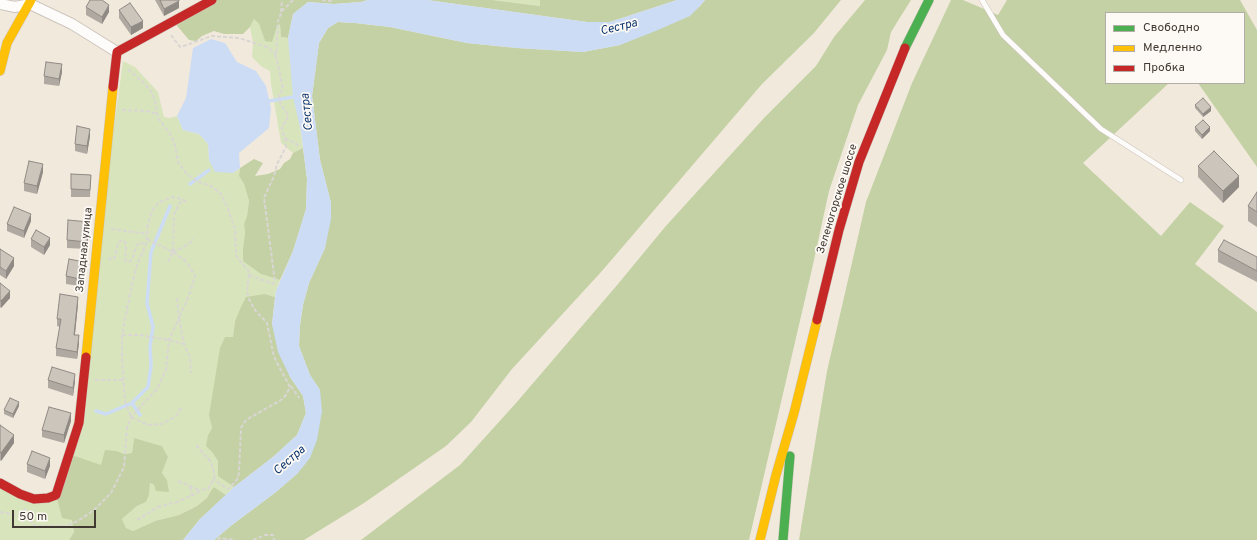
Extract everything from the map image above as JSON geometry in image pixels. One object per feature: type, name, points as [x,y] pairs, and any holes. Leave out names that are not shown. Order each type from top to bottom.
[{"type":"main road","points":[[117,52],[212,0]]},
{"type":"main road","name":"Зеленогорское шоссе","points":[[760,540],[776,475],[794,413],[839,230],[860,162],[904,49],[929,0]]},
{"type":"main road","points":[[0,71],[7,43],[31,2]]},
{"type":"main road","name":"Западная улица","points":[[0,483],[20,494],[34,499],[48,498],[56,495],[79,423],[117,52]]},
{"type":"main road","name":"Зеленогорское шоссе","points":[[782,540],[794,413]]},
{"type":"street","points":[[0,4],[15,7],[31,2],[72,24],[117,52]]},
{"type":"lane","points":[[982,0],[1003,35],[1100,129],[1181,180]]},
{"type":"path","points":[[280,16],[282,0]]},
{"type":"path","points":[[249,275],[273,284],[275,282],[264,198],[274,176],[277,164],[286,147],[282,126],[287,120],[288,115],[280,103],[279,95],[282,89],[276,56],[278,21],[287,5],[293,0]]},
{"type":"path","points":[[322,0],[334,0]]},
{"type":"path","points":[[165,26],[180,47],[187,46],[211,36],[239,38],[267,47],[276,56]]},
{"type":"path","points":[[116,63],[122,64],[145,84],[155,100],[158,118],[172,137],[178,162],[187,174],[196,181],[211,186],[221,194],[235,228],[236,255],[248,270],[248,299],[269,326],[269,339],[274,357],[299,398]]},
{"type":"path","points":[[111,108],[147,111],[157,114]]},
{"type":"path","points":[[285,138],[300,146]]},
{"type":"path","points":[[181,408],[176,416],[162,424],[148,425],[131,417],[124,401],[122,335],[137,265],[146,244],[148,224],[152,211],[159,202],[173,197],[182,199],[188,203]]},
{"type":"path","points":[[168,262],[173,252],[174,214],[182,199]]},
{"type":"path","points":[[99,226],[148,234]]},
{"type":"path","points":[[173,252],[189,244],[193,238]]},
{"type":"path","points":[[0,512],[23,516],[36,526],[65,526],[78,521],[94,510],[111,493],[124,467],[127,428],[131,417],[158,388],[166,369],[169,340],[190,293],[195,276],[186,262],[173,252],[147,239]]},
{"type":"path","points":[[109,252],[109,257],[111,260],[115,257],[118,243],[122,240],[125,242],[126,246],[125,260],[129,262],[133,259],[136,246],[139,243],[146,244]]},
{"type":"path","points":[[177,298],[179,318],[184,344],[190,358],[191,372]]},
{"type":"path","points":[[122,335],[140,335],[184,344]]},
{"type":"path","points":[[83,380],[124,380]]},
{"type":"path","points":[[214,479],[228,489],[235,482],[238,478],[241,428],[246,420],[281,400],[286,395],[290,387],[289,383]]},
{"type":"path","points":[[137,520],[158,507],[177,502],[192,496],[201,490],[208,489],[215,476],[211,462],[196,445]]},
{"type":"path","points":[[178,481],[201,490]]},
{"type":"path","points":[[190,486],[192,496]]},
{"type":"path","points":[[253,540],[265,535],[272,535],[274,540]]},
{"type":"path","points":[[218,540],[219,538],[235,540]]},
{"type":"green space","points":[[212,0],[368,0],[334,4],[308,2],[293,14],[288,38],[281,37],[280,24],[277,26],[272,42],[265,41],[259,24],[254,19],[250,27],[243,34],[224,34],[214,31],[202,36],[196,41],[189,40],[173,21]]},
{"type":"green space","points":[[427,0],[492,0],[540,6],[540,0],[677,0],[610,22],[587,22]]},
{"type":"green space","points":[[492,0],[540,0],[541,6]]},
{"type":"green space","points":[[705,0],[841,0],[814,33],[762,84],[602,271],[512,369],[471,422],[446,446],[364,503],[304,540],[214,540],[298,473],[320,390],[310,375],[299,346],[303,305],[309,283],[325,248],[331,203],[320,160],[312,96],[319,43],[328,28],[338,22],[355,23],[390,27],[467,43],[583,52],[620,45],[700,6]]},
{"type":"green space","points":[[865,0],[911,0],[891,32],[887,50],[858,105],[829,191],[749,540],[361,540],[460,465],[516,403],[665,227],[764,118],[816,66],[834,37]]},
{"type":"green space","points":[[951,0],[963,0],[998,15],[1007,0],[1240,0],[1257,30],[1257,167],[1199,84],[1245,84],[1245,12],[1105,12],[1105,84],[1168,84],[1083,163],[1161,236],[1190,202],[1224,226],[1195,264],[1257,312],[1257,540],[799,540],[827,371],[866,202],[912,83]]},
{"type":"green space","points":[[254,19],[259,24],[265,41],[280,23],[281,37],[288,38],[303,148],[293,153],[281,143],[270,71],[262,67],[252,57],[253,43],[250,27]]},
{"type":"green space","points":[[123,61],[135,67],[158,92],[164,117],[169,118],[177,116],[183,130],[199,134],[208,144],[209,160],[233,173],[240,168],[239,176],[244,184],[249,201],[247,216],[244,224],[245,233],[243,248],[261,274],[280,280],[275,297],[265,294],[235,320],[233,337],[211,423],[212,428],[208,435],[212,452],[218,461],[219,476],[234,487],[226,495],[214,487],[207,498],[197,506],[179,515],[155,521],[133,531],[126,528],[122,519],[137,506],[146,502],[149,495],[150,483],[154,485],[167,480],[162,473],[168,457],[162,446],[134,438],[132,453],[124,454],[117,451],[101,466],[69,454]]},
{"type":"green space","points":[[303,148],[307,179],[306,209],[293,251],[280,280],[261,274],[243,261],[245,233],[244,224],[247,216],[249,201],[244,184],[239,176],[240,168],[254,159],[263,163],[255,176],[268,174],[280,169],[284,163],[290,159],[293,153]]},
{"type":"green space","points":[[265,294],[275,297],[272,324],[290,377],[303,396],[306,413],[297,435],[273,457],[234,487],[218,476],[218,461],[206,446],[208,435],[212,428],[209,415],[220,348],[225,337],[233,337],[235,321],[246,297]]},
{"type":"green space","points":[[134,438],[162,446],[168,457],[162,473],[167,480],[169,492],[156,491],[154,485],[150,483],[149,495],[146,502],[137,506],[122,519],[126,528],[133,531],[155,521],[179,515],[197,506],[207,498],[214,487],[226,495],[200,519],[183,540],[69,540],[74,532],[72,520],[62,518],[56,495],[69,454],[101,465],[105,450],[117,451],[124,454],[132,453]]},
{"type":"green space","points":[[0,483],[20,494],[56,495],[62,518],[72,519],[74,532],[69,540],[0,540]]},
{"type":"water","name":"Сестра","points":[[368,0],[427,0],[587,22],[610,22],[677,0],[705,0],[690,16],[658,30],[620,45],[583,52],[467,43],[390,27],[355,23],[338,22],[328,28],[319,43],[312,96],[320,160],[331,203],[331,219],[325,248],[309,283],[303,305],[299,346],[310,375],[320,390],[322,411],[317,440],[310,458],[298,473],[214,540],[183,540],[200,519],[234,487],[273,457],[297,435],[306,413],[303,396],[290,377],[278,352],[272,324],[276,291],[293,251],[306,209],[307,179],[301,131],[293,97],[288,38],[293,14],[308,2],[334,4]]},
{"type":"water","points":[[211,39],[225,43],[237,62],[256,71],[266,86],[271,108],[269,128],[239,153],[240,168],[233,173],[215,172],[209,160],[208,144],[199,134],[183,130],[177,116],[186,98],[193,48]]},
{"type":"building","points":[[90,0],[102,0],[109,5],[102,17],[86,7]]},
{"type":"building","points":[[160,0],[179,0],[179,1],[164,9]]},
{"type":"building","points":[[130,3],[143,21],[131,27],[119,10]]},
{"type":"building","points":[[46,62],[62,64],[59,79],[44,76]]},
{"type":"building","points":[[1203,98],[1211,107],[1203,114],[1195,105]]},
{"type":"building","points":[[1203,120],[1210,127],[1202,135],[1195,127]]},
{"type":"building","points":[[77,126],[90,129],[87,146],[75,144]]},
{"type":"building","points":[[1214,151],[1239,176],[1223,191],[1198,166]]},
{"type":"building","points":[[29,161],[43,164],[37,186],[24,183]]},
{"type":"building","points":[[71,174],[91,175],[90,190],[71,189]]},
{"type":"building","points":[[1257,192],[1257,212],[1248,206]]},
{"type":"building","points":[[14,207],[31,214],[24,231],[7,224]]},
{"type":"building","points":[[68,220],[89,222],[87,242],[67,240]]},
{"type":"building","points":[[36,230],[50,238],[44,247],[31,239]]},
{"type":"building","points":[[1224,240],[1257,257],[1257,271],[1218,250]]},
{"type":"building","points":[[0,249],[14,258],[6,271],[0,267]]},
{"type":"building","points":[[69,259],[84,262],[80,279],[66,276]]},
{"type":"building","points":[[0,283],[10,291],[1,301],[0,300]]},
{"type":"building","points":[[60,294],[78,297],[74,335],[79,335],[77,352],[56,348],[61,319],[57,319]]},
{"type":"building","points":[[52,367],[75,374],[73,388],[48,380]]},
{"type":"building","points":[[10,398],[19,402],[13,414],[4,410]]},
{"type":"building","points":[[49,407],[71,413],[64,435],[42,430]]},
{"type":"building","points":[[0,425],[14,435],[1,453],[0,452]]},
{"type":"building","points":[[32,451],[50,458],[45,471],[27,464]]},
{"type":"waterway","points":[[269,101],[293,97]]},
{"type":"waterway","points":[[190,184],[209,170]]},
{"type":"waterway","points":[[140,415],[132,403],[148,387],[151,366],[150,346],[153,327],[147,303],[151,252],[170,206]]},
{"type":"waterway","points":[[96,411],[106,414],[132,403]]},
{"type":"traffic: fast","points":[[905,48],[929,0]]},
{"type":"traffic: fast","points":[[783,540],[790,456]]},
{"type":"traffic: slow","points":[[0,71],[7,43],[31,0]]},
{"type":"traffic: slow","points":[[86,357],[113,87]]},
{"type":"traffic: slow","points":[[760,540],[817,320]]},
{"type":"traffic: jam","points":[[113,87],[117,52],[212,0]]},
{"type":"traffic: jam","points":[[817,320],[839,230],[859,162],[905,48]]},
{"type":"traffic: jam","points":[[0,483],[20,494],[34,499],[48,498],[56,495],[79,423],[86,357]]}]
